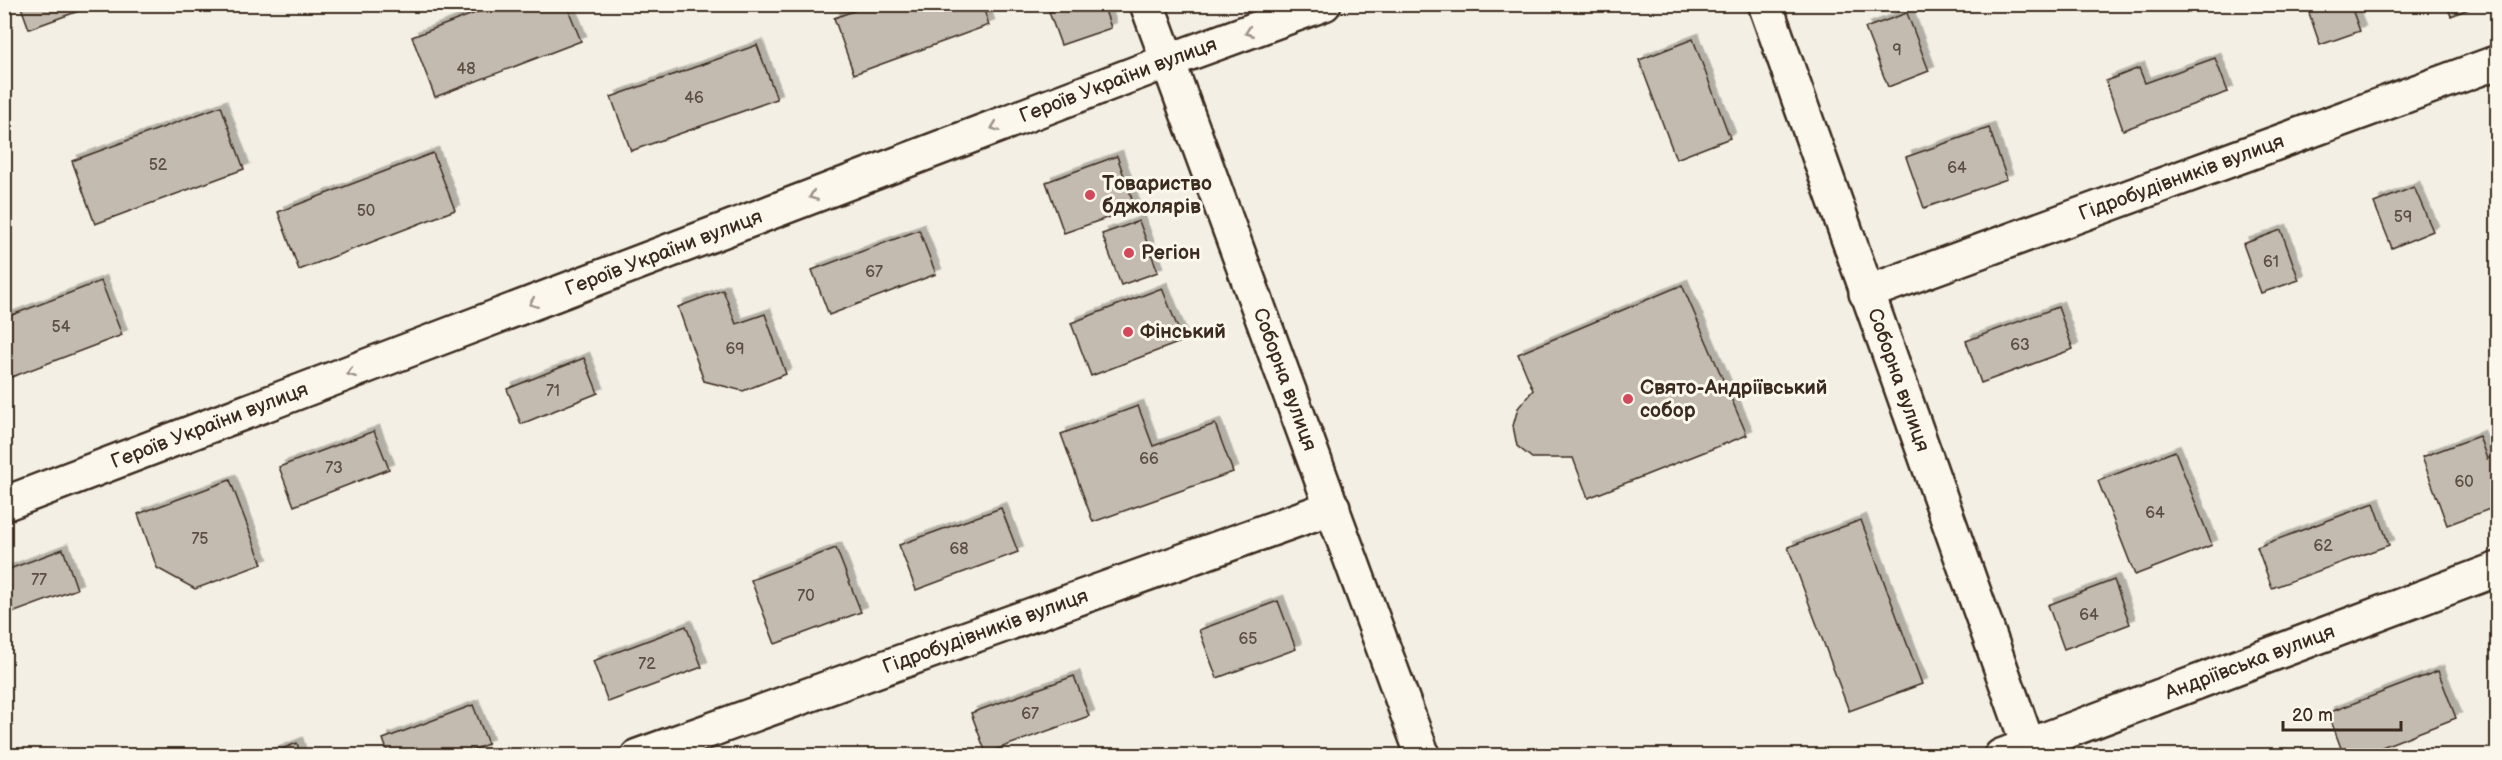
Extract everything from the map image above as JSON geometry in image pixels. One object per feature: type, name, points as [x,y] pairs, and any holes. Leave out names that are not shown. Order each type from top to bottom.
[{"type":"street","name":"Соборна вулиця","points":[[1147,4],[1423,756]]},
{"type":"street","name":"Героїв України вулиця","points":[[4,504],[1324,4]]},
{"type":"street","name":"Соборна вулиця","points":[[1765,4],[1866,293],[2020,752]]},
{"type":"street","name":"Гідробудівників вулиця","points":[[1866,293],[2498,62]]},
{"type":"street","name":"Гідробудівників вулиця","points":[[638,756],[1333,507]]},
{"type":"street","name":"Андріївська вулиця","points":[[2020,752],[2498,569]]},
{"type":"building","points":[[20,4],[85,4],[87,8],[29,29]]},
{"type":"building","points":[[499,4],[566,4],[581,41],[435,97],[412,37]]},
{"type":"building","points":[[873,4],[982,4],[989,25],[854,74],[834,18]]},
{"type":"building","points":[[1072,4],[1103,4],[1111,28],[1061,45],[1049,12]]},
{"type":"building","points":[[2306,4],[2350,4],[2360,31],[2320,45]]},
{"type":"building","points":[[2446,4],[2481,4],[2451,16]]},
{"type":"building","points":[[1907,13],[1929,71],[1888,87],[1865,28]]},
{"type":"building","points":[[1693,39],[1730,138],[1676,159],[1639,60]]},
{"type":"building","points":[[757,45],[777,99],[631,151],[611,97]]},
{"type":"building","points":[[2215,58],[2228,92],[2123,130],[2106,81],[2139,68],[2145,83]]},
{"type":"building","points":[[221,106],[244,169],[95,224],[72,161]]},
{"type":"building","points":[[1989,128],[2007,179],[1924,208],[1906,157]]},
{"type":"building","points":[[433,153],[455,210],[299,270],[278,212]]},
{"type":"building","name":"Товариство бджолярів","points":[[1117,156],[1135,208],[1064,233],[1046,182]]},
{"type":"building","points":[[2414,187],[2433,231],[2392,248],[2374,203]]},
{"type":"building","points":[[1139,221],[1158,272],[1121,285],[1102,234]]},
{"type":"building","points":[[919,230],[936,274],[829,315],[812,270]]},
{"type":"building","points":[[2281,230],[2299,280],[2261,293],[2243,244]]},
{"type":"building","points":[[101,281],[122,335],[4,380],[4,318]]},
{"type":"building","name":"Свято-Андріївський собор","points":[[1682,285],[1747,435],[1588,498],[1573,458],[1532,458],[1517,446],[1513,426],[1518,408],[1533,390],[1518,354]]},
{"type":"building","points":[[1162,288],[1183,341],[1091,376],[1071,323]]},
{"type":"building","points":[[723,290],[736,324],[765,314],[786,374],[743,391],[704,381],[678,307]]},
{"type":"building","points":[[2058,307],[2073,349],[1981,383],[1966,341]]},
{"type":"building","points":[[584,358],[598,393],[521,424],[507,389]]},
{"type":"building","points":[[1138,406],[1153,446],[1215,424],[1233,472],[1093,522],[1061,434]]},
{"type":"building","points":[[374,431],[389,469],[294,506],[279,467]]},
{"type":"building","points":[[2479,436],[2487,459],[2498,455],[2498,506],[2447,525],[2422,457]]},
{"type":"building","points":[[2175,451],[2212,545],[2135,575],[2098,481]]},
{"type":"building","points":[[230,480],[262,564],[195,589],[157,568],[138,514]]},
{"type":"building","points":[[2374,503],[2389,545],[2272,588],[2257,547]]},
{"type":"building","points":[[1001,508],[1018,552],[916,590],[899,545]]},
{"type":"building","points":[[1861,520],[1922,684],[1849,711],[1788,547]]},
{"type":"building","points":[[836,548],[861,612],[775,644],[751,580]]},
{"type":"building","points":[[63,549],[77,589],[4,616],[4,571]]},
{"type":"building","points":[[2114,580],[2130,624],[2064,649],[2048,605]]},
{"type":"building","points":[[1278,601],[1296,649],[1217,678],[1199,630]]},
{"type":"building","points":[[686,626],[702,667],[608,702],[593,661]]},
{"type":"building","points":[[2438,671],[2456,718],[2359,756],[2344,756],[2328,713]]},
{"type":"building","points":[[1074,676],[1089,716],[986,753],[971,713]]},
{"type":"building","points":[[473,705],[488,744],[457,756],[389,756],[383,739]]},
{"type":"building","points":[[297,743],[301,756],[264,756]]},
{"type":"place","name":"Товариство бджолярів","points":[[1090,195]]},
{"type":"place","name":"Регіон","points":[[1129,253]]},
{"type":"place","name":"Фінський","points":[[1128,332]]},
{"type":"place","name":"Свято-Андріївський собор","points":[[1628,399]]}]
